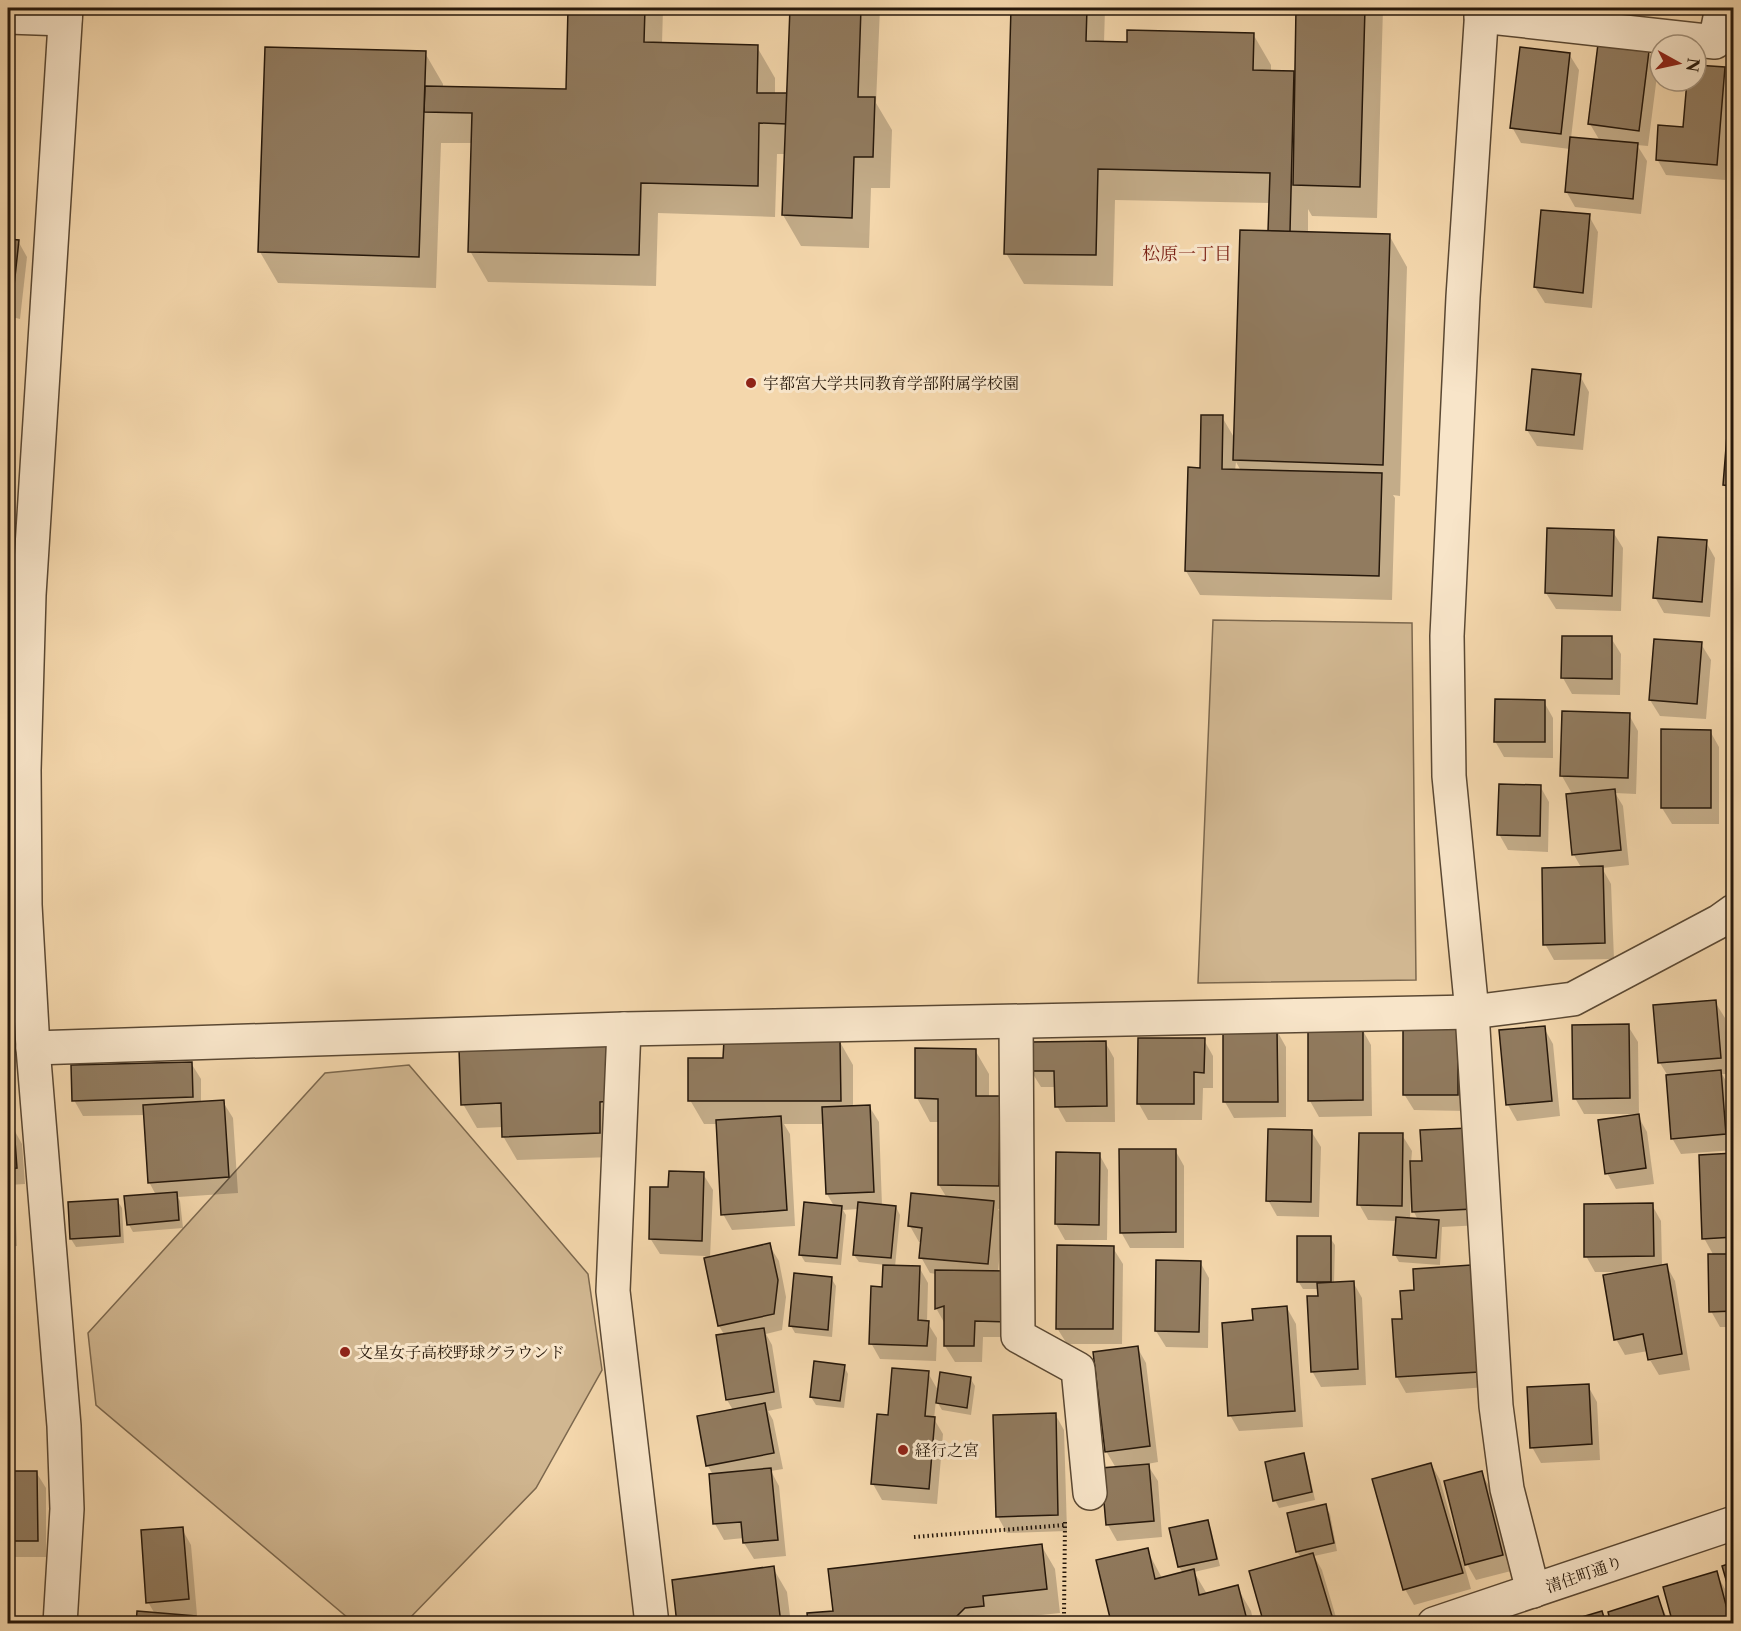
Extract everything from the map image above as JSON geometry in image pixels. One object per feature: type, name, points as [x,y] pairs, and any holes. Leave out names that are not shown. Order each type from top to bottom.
[{"type":"street","points":[[1533,1591],[1507,1489],[1496,1406],[1472,1012],[1449,776],[1447,636],[1463,297],[1481,12],[1715,42],[1722,8]]},
{"type":"street","points":[[8,17],[65,13],[18,594],[24,770],[25,905],[33,1048],[64,1426],[67,1509],[60,1623]]},
{"type":"street","points":[[33,1048],[624,1029],[1472,1012],[1573,999],[1720,921],[1734,911]]},
{"type":"street","points":[[1016,1022],[1018,1336],[1078,1369],[1090,1493]]},
{"type":"street","points":[[624,1029],[613,1291],[652,1623]]},
{"type":"street","name":"清住町通り","points":[[1434,1623],[1734,1523]]},
{"type":"path","points":[[914,1537],[1065,1525]]},
{"type":"shaded area","points":[[1213,620],[1412,623],[1416,980],[1198,983]]},
{"type":"shaded area","name":"文星女子高校野球グラウンド","points":[[409,1065],[588,1274],[602,1370],[536,1488],[405,1623],[354,1623],[96,1405],[88,1333],[325,1073]]},
{"type":"building","points":[[568,8],[645,8],[644,42],[758,45],[757,93],[787,93],[787,124],[759,123],[758,186],[641,183],[639,255],[468,252],[472,113],[424,112],[425,86],[566,89]]},
{"type":"building","points":[[790,8],[861,8],[858,97],[875,97],[873,157],[854,157],[852,218],[782,215]]},
{"type":"building","points":[[1011,8],[1087,8],[1086,41],[1127,42],[1127,30],[1254,33],[1253,70],[1294,71],[1290,232],[1268,231],[1270,173],[1098,169],[1096,255],[1004,254]]},
{"type":"building","points":[[1296,8],[1365,8],[1360,187],[1293,185]]},
{"type":"building","points":[[1598,44],[1648,51],[1639,131],[1588,124]]},
{"type":"building","points":[[265,47],[426,51],[419,257],[258,252]]},
{"type":"building","points":[[1520,47],[1570,53],[1561,134],[1510,128]]},
{"type":"building","points":[[1708,66],[1725,67],[1717,165],[1656,160],[1658,125],[1683,127],[1686,93],[1708,93]]},
{"type":"building","points":[[1570,137],[1638,143],[1633,199],[1565,192]]},
{"type":"building","points":[[1541,210],[1590,214],[1583,293],[1534,287]]},
{"type":"building","points":[[1240,230],[1390,234],[1383,465],[1233,460]]},
{"type":"building","points":[[8,239],[19,240],[12,304],[8,303]]},
{"type":"building","points":[[1532,369],[1581,374],[1574,435],[1526,430]]},
{"type":"building","points":[[1732,373],[1734,373],[1734,486],[1723,485]]},
{"type":"building","points":[[1201,415],[1223,415],[1222,469],[1382,473],[1379,576],[1185,571],[1188,467],[1200,468]]},
{"type":"building","points":[[1732,513],[1734,513],[1734,597],[1727,596]]},
{"type":"building","points":[[1547,528],[1614,530],[1612,596],[1545,593]]},
{"type":"building","points":[[1658,537],[1707,540],[1702,602],[1653,598]]},
{"type":"building","points":[[1562,636],[1612,636],[1612,679],[1561,678]]},
{"type":"building","points":[[1734,636],[1734,706],[1731,706]]},
{"type":"building","points":[[1654,639],[1702,642],[1697,704],[1649,700]]},
{"type":"building","points":[[1495,699],[1545,700],[1545,742],[1494,742]]},
{"type":"building","points":[[1562,711],[1630,713],[1628,778],[1560,776]]},
{"type":"building","points":[[1661,729],[1711,730],[1711,808],[1661,808]]},
{"type":"building","points":[[1499,784],[1541,785],[1540,836],[1497,835]]},
{"type":"building","points":[[1615,789],[1621,850],[1572,855],[1566,794]]},
{"type":"building","points":[[1603,866],[1605,943],[1543,945],[1542,868]]},
{"type":"building","points":[[1716,1000],[1721,1058],[1658,1063],[1653,1005]]},
{"type":"building","points":[[1629,1024],[1630,1098],[1573,1099],[1572,1025]]},
{"type":"building","points":[[1545,1026],[1552,1101],[1506,1105],[1499,1030]]},
{"type":"building","points":[[1363,1028],[1363,1100],[1308,1101],[1308,1029]]},
{"type":"building","points":[[1403,1028],[1458,1028],[1458,1095],[1403,1095]]},
{"type":"building","points":[[1277,1029],[1278,1102],[1223,1102],[1223,1030]]},
{"type":"building","points":[[1138,1038],[1205,1038],[1204,1073],[1194,1072],[1194,1104],[1137,1104]]},
{"type":"building","points":[[724,1040],[840,1040],[841,1101],[688,1101],[688,1058],[723,1058]]},
{"type":"building","points":[[1106,1041],[1107,1106],[1055,1107],[1054,1071],[1030,1071],[1030,1042]]},
{"type":"building","points":[[610,1043],[612,1101],[600,1102],[600,1133],[502,1137],[501,1103],[461,1105],[459,1049]]},
{"type":"building","points":[[915,1048],[976,1049],[976,1096],[1000,1096],[999,1186],[938,1185],[938,1099],[915,1098]]},
{"type":"building","points":[[192,1062],[193,1097],[72,1101],[71,1065]]},
{"type":"building","points":[[1721,1070],[1726,1134],[1671,1139],[1666,1075]]},
{"type":"building","points":[[224,1100],[229,1177],[148,1183],[143,1105]]},
{"type":"building","points":[[870,1105],[874,1192],[826,1194],[822,1107]]},
{"type":"building","points":[[1639,1114],[1646,1168],[1605,1174],[1598,1120]]},
{"type":"building","points":[[781,1116],[787,1210],[721,1215],[716,1120]]},
{"type":"building","points":[[8,1127],[14,1127],[17,1168],[8,1169]]},
{"type":"building","points":[[1470,1128],[1473,1209],[1412,1212],[1410,1161],[1422,1161],[1420,1130]]},
{"type":"building","points":[[1268,1129],[1312,1130],[1311,1202],[1266,1201]]},
{"type":"building","points":[[1359,1133],[1403,1133],[1402,1206],[1357,1205]]},
{"type":"building","points":[[1119,1149],[1176,1149],[1176,1232],[1120,1233]]},
{"type":"building","points":[[1056,1152],[1100,1153],[1099,1225],[1055,1224]]},
{"type":"building","points":[[1734,1153],[1734,1237],[1702,1239],[1699,1155]]},
{"type":"building","points":[[669,1171],[704,1172],[702,1241],[649,1239],[650,1187],[668,1187]]},
{"type":"building","points":[[177,1192],[179,1220],[127,1225],[124,1196]]},
{"type":"building","points":[[911,1193],[994,1201],[988,1264],[919,1258],[922,1228],[908,1226]]},
{"type":"building","points":[[118,1199],[120,1236],[70,1239],[68,1202]]},
{"type":"building","points":[[804,1202],[842,1206],[837,1258],[799,1255]]},
{"type":"building","points":[[858,1202],[896,1206],[891,1258],[853,1255]]},
{"type":"building","points":[[1653,1203],[1654,1256],[1584,1257],[1584,1204]]},
{"type":"building","points":[[1396,1217],[1439,1220],[1436,1258],[1393,1255]]},
{"type":"building","points":[[1297,1236],[1331,1236],[1331,1282],[1297,1282]]},
{"type":"building","points":[[770,1243],[778,1280],[774,1314],[718,1326],[704,1258]]},
{"type":"building","points":[[1057,1245],[1114,1246],[1113,1329],[1056,1329]]},
{"type":"building","points":[[1708,1254],[1734,1254],[1734,1311],[1709,1312]]},
{"type":"building","points":[[1156,1260],[1201,1261],[1199,1332],[1155,1331]]},
{"type":"building","points":[[1667,1264],[1682,1354],[1648,1360],[1643,1334],[1614,1340],[1603,1275]]},
{"type":"building","points":[[883,1265],[920,1266],[918,1320],[929,1321],[927,1346],[869,1344],[871,1286],[882,1287]]},
{"type":"building","points":[[1471,1265],[1479,1372],[1396,1377],[1392,1319],[1402,1319],[1400,1291],[1414,1290],[1413,1269]]},
{"type":"building","points":[[935,1270],[1009,1271],[1008,1322],[975,1321],[974,1346],[944,1346],[944,1306],[935,1309]]},
{"type":"building","points":[[794,1273],[832,1277],[828,1330],[789,1326]]},
{"type":"building","points":[[1354,1281],[1358,1369],[1311,1372],[1307,1296],[1318,1296],[1317,1283]]},
{"type":"building","points":[[1287,1306],[1295,1411],[1228,1416],[1222,1323],[1253,1320],[1252,1309]]},
{"type":"building","points":[[764,1328],[774,1392],[726,1400],[716,1335]]},
{"type":"building","points":[[1138,1346],[1150,1446],[1105,1452],[1093,1352]]},
{"type":"building","points":[[814,1361],[845,1365],[840,1401],[810,1397]]},
{"type":"building","name":"経行之宮","points":[[892,1368],[929,1371],[925,1416],[935,1417],[929,1489],[871,1484],[877,1414],[888,1415]]},
{"type":"building","points":[[940,1372],[971,1377],[967,1408],[936,1403]]},
{"type":"building","points":[[1589,1384],[1592,1444],[1530,1448],[1527,1387]]},
{"type":"building","points":[[765,1403],[774,1453],[706,1466],[697,1416]]},
{"type":"building","points":[[1056,1413],[1058,1515],[996,1517],[993,1415]]},
{"type":"building","points":[[1304,1453],[1312,1492],[1273,1501],[1265,1462]]},
{"type":"building","points":[[1431,1463],[1463,1573],[1403,1590],[1372,1479]]},
{"type":"building","points":[[1149,1464],[1154,1521],[1106,1525],[1101,1468]]},
{"type":"building","points":[[771,1468],[778,1540],[743,1543],[741,1522],[713,1524],[709,1474]]},
{"type":"building","points":[[8,1471],[37,1471],[38,1541],[8,1541]]},
{"type":"building","points":[[1482,1471],[1503,1555],[1465,1565],[1444,1481]]},
{"type":"building","points":[[1326,1504],[1334,1543],[1296,1552],[1287,1513]]},
{"type":"building","points":[[1208,1520],[1217,1559],[1178,1567],[1169,1528]]},
{"type":"building","points":[[183,1527],[189,1599],[146,1603],[141,1530]]},
{"type":"building","points":[[1042,1544],[1047,1589],[983,1596],[984,1606],[965,1608],[949,1624],[808,1624],[807,1613],[833,1611],[828,1569]]},
{"type":"building","points":[[1148,1548],[1155,1579],[1194,1569],[1199,1595],[1238,1585],[1248,1624],[1122,1624],[1121,1620],[1111,1622],[1096,1560]]},
{"type":"building","points":[[1313,1553],[1332,1616],[1305,1624],[1264,1624],[1249,1571]]},
{"type":"building","points":[[1734,1562],[1734,1607],[1722,1566]]},
{"type":"building","points":[[774,1566],[781,1624],[752,1624],[751,1617],[741,1624],[677,1624],[672,1580]]},
{"type":"building","points":[[1717,1571],[1731,1624],[1673,1624],[1663,1587]]},
{"type":"building","points":[[1658,1596],[1667,1624],[1611,1624],[1608,1612]]},
{"type":"building","points":[[137,1611],[196,1616],[195,1624],[136,1624]]},
{"type":"building","points":[[1602,1611],[1606,1624],[1566,1624],[1565,1622]]},
{"type":"building","points":[[1061,1618],[1062,1624],[1029,1624]]},
{"type":"place","name":"宇都宮大学共同教育学部附属学校園","points":[[751,383]]},
{"type":"place","name":"文星女子高校野球グラウンド","points":[[345,1352]]},
{"type":"place","name":"経行之宮","points":[[903,1450]]},
{"type":"district","name":"松原一丁目","points":[[1187,254]]}]
